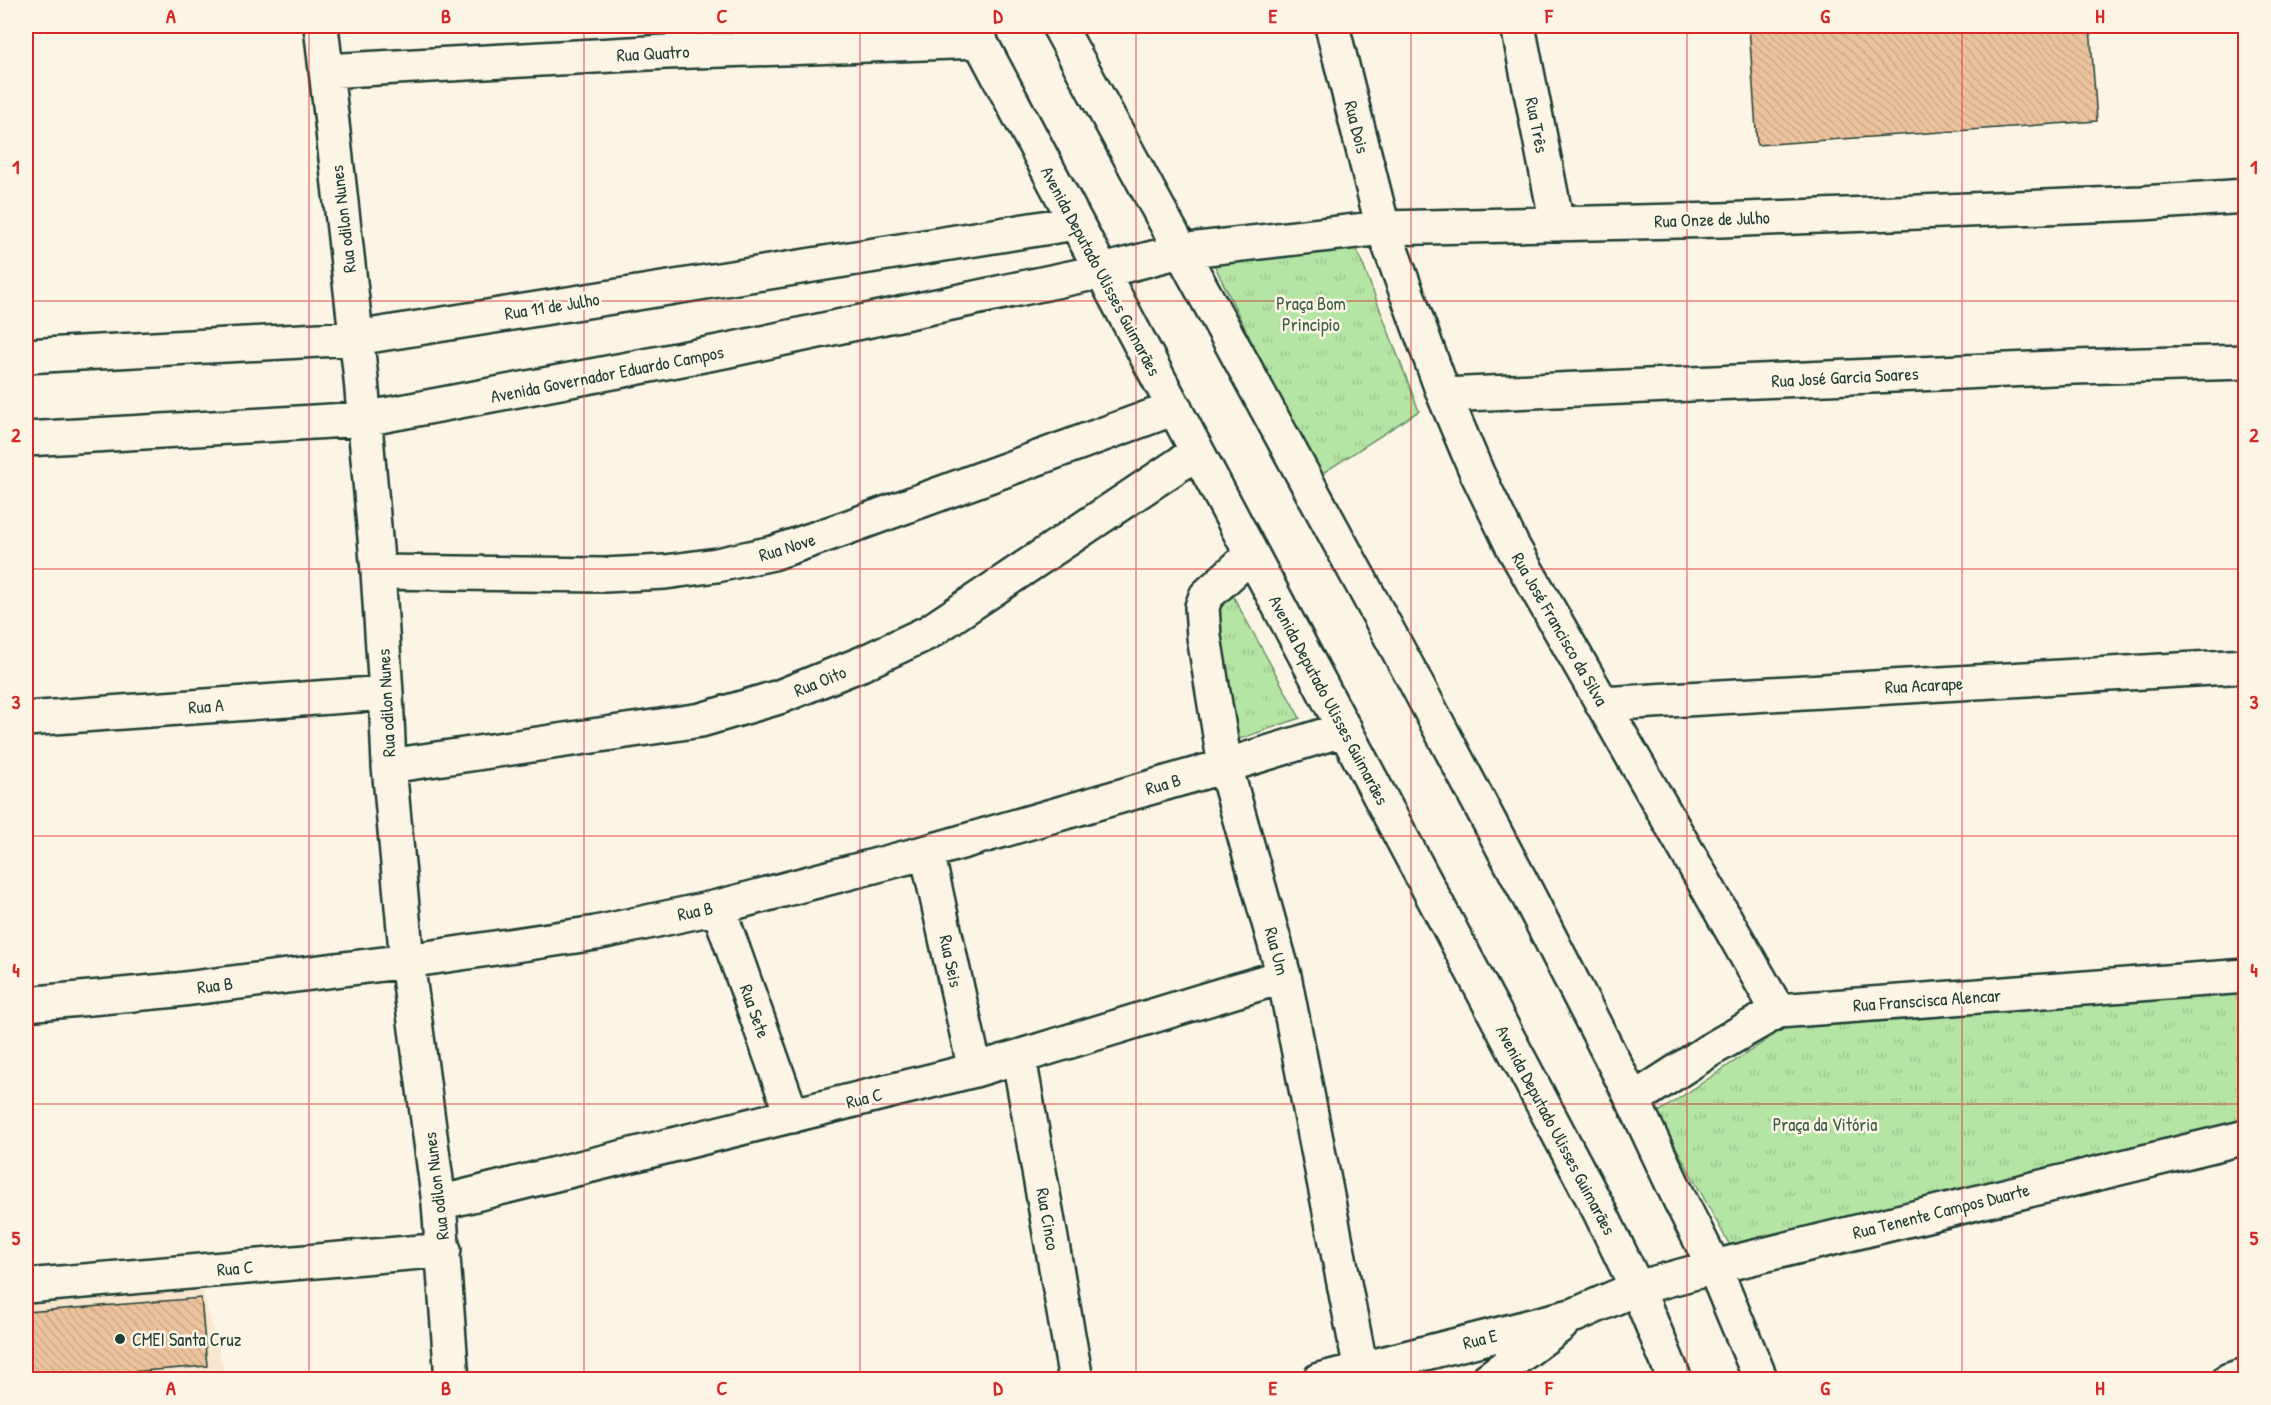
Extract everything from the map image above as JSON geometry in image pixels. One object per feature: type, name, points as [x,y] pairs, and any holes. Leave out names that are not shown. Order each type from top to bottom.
[{"type":"street","name":"Rua odilon Nunes","points":[[321,26],[364,419],[378,572],[389,766],[407,961],[444,1250],[452,1380]]},
{"type":"street","points":[[1059,26],[1421,694],[1633,1100],[1714,1267],[1761,1380]]},
{"type":"street","name":"Rua Dois","points":[[1332,26],[1383,228]]},
{"type":"street","name":"Rua Três","points":[[1518,26],[1557,224]]},
{"type":"street","name":"Rua Quatro","points":[[326,71],[977,33]]},
{"type":"street","name":"Avenida Deputado Ulisses Guimarães","points":[[977,33],[1075,223],[1103,271],[1175,408],[1196,453],[1345,729],[1599,1210],[1637,1288],[1675,1380]]},
{"type":"street","name":"Rua Onze de Julho","points":[[1180,251],[1383,228],[1721,220],[2142,203],[2246,196]]},
{"type":"street","name":"Rua 11 de Julho","points":[[26,356],[356,338],[1075,223]]},
{"type":"street","name":"Rua José Francisco da Silva","points":[[1383,228],[1444,395],[1513,547],[1778,1011]]},
{"type":"street","name":"Avenida Governador Eduardo Campos","points":[[26,439],[364,419],[724,351],[1103,271],[1180,251]]},
{"type":"street","name":"Rua José Garcia Soares","points":[[1444,395],[2075,367],[2246,362]]},
{"type":"street","name":"Rua Nove","points":[[378,572],[604,575],[665,572],[717,565],[773,553],[846,528],[1175,408]]},
{"type":"street","name":"Rua Oito","points":[[389,766],[701,720],[779,698],[861,664],[929,632],[1196,453]]},
{"type":"street","name":"Rua Um","points":[[1253,557],[1239,566],[1206,596],[1202,608],[1204,637],[1225,766],[1284,976],[1361,1370]]},
{"type":"street","name":"Rua Acarape","points":[[1602,704],[2246,666]]},
{"type":"street","name":"Rua A","points":[[26,718],[386,693]]},
{"type":"street","name":"Rua B","points":[[26,1004],[176,990],[407,961],[596,933],[718,907],[927,852],[1345,729]]},
{"type":"street","name":"Rua Seis","points":[[927,852],[975,1070]]},
{"type":"street","name":"Rua Sete","points":[[718,907],[792,1116]]},
{"type":"street","name":"Rua C","points":[[439,1203],[975,1070],[1284,976]]},
{"type":"street","name":"Rua Franscisca Alencar","points":[[1633,1100],[1710,1050],[1778,1011],[2246,976]]},
{"type":"street","name":"Rua Cinco","points":[[1019,1058],[1076,1380]]},
{"type":"street","name":"Rua Tenente Campos Duarte","points":[[1637,1288],[1714,1267],[2246,1137]]},
{"type":"street","name":"Rua C","points":[[26,1286],[444,1250]]},
{"type":"street","name":"Rua E","points":[[1319,1380],[1575,1315],[1637,1288]]},
{"type":"street","points":[[1487,1380],[1575,1315]]},
{"type":"street","points":[[2229,1380],[2246,1376]]},
{"type":"shaded area","name":"CMEI Santa Cruz","points":[[201,1286],[226,1379],[26,1380],[26,1299]]},
{"type":"green space","name":"Praça Bom Principio","points":[[1353,239],[1419,411],[1317,477],[1212,260]]},
{"type":"green space","points":[[1228,587],[1300,718],[1228,743],[1212,613]]},
{"type":"green space","name":"Praça da Vitória","points":[[2245,992],[2245,1127],[1733,1251],[1657,1113],[1792,1023]]},
{"type":"building","points":[[1749,26],[2090,26],[2097,121],[1757,145]]},
{"type":"building","name":"CMEI Santa Cruz","points":[[201,1298],[207,1366],[26,1380],[26,1312]]},
{"type":"building","points":[[210,1373],[211,1380],[132,1380]]},
{"type":"place","name":"CMEI Santa Cruz","points":[[120,1339]]}]
